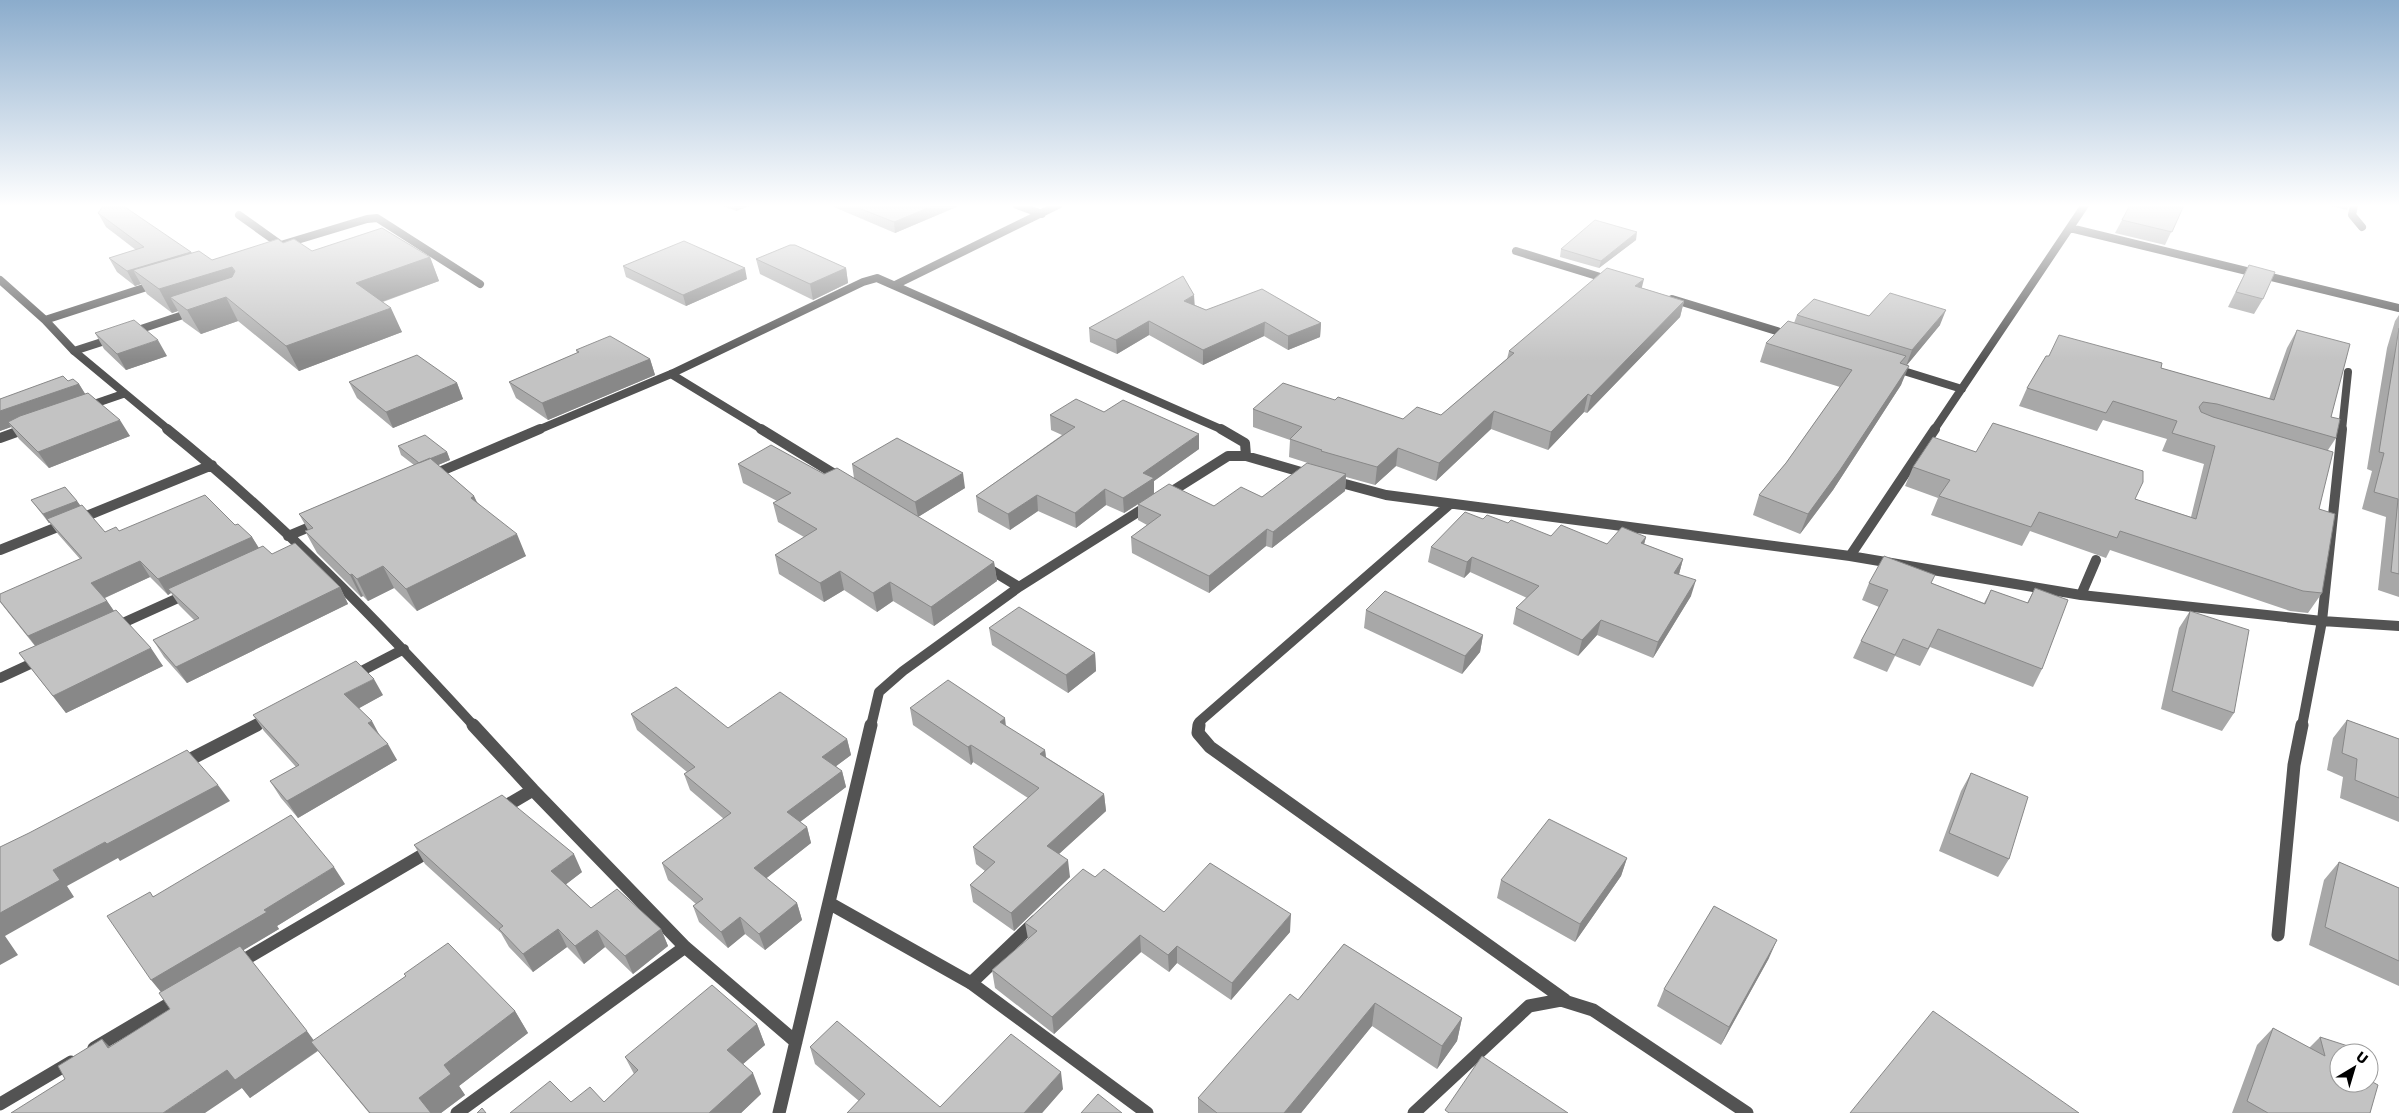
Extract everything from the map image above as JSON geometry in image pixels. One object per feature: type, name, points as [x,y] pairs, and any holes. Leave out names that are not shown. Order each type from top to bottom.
[{"type":"street","points":[[438,257],[480,284]]},
{"type":"street","points":[[895,285],[953,257]]},
{"type":"street","points":[[1535,257],[1620,283]]},
{"type":"street","points":[[1850,556],[2051,257]]},
{"type":"street","points":[[2189,257],[2399,308]]},
{"type":"street","points":[[425,478],[671,374],[863,282],[877,278],[1227,432],[1245,443],[1246,456]]},
{"type":"street","points":[[0,280],[45,320],[74,351],[123,394],[212,465],[288,536],[293,546],[404,649],[533,790],[685,947],[796,1042]]},
{"type":"street","points":[[45,320],[164,282]]},
{"type":"street","points":[[1668,298],[1801,339]]},
{"type":"street","points":[[74,351],[204,308]]},
{"type":"street","points":[[1886,365],[1962,389]]},
{"type":"street","points":[[2278,935],[2294,764],[2322,621],[2333,467],[2348,372]]},
{"type":"street","points":[[671,374],[849,483]]},
{"type":"street","points":[[79,409],[123,394]]},
{"type":"street","points":[[0,438],[35,425]]},
{"type":"street","points":[[779,1113],[879,692],[903,671],[1019,587],[1228,456],[1246,456],[1386,495],[1850,556],[2081,595],[2322,621],[2399,626]]},
{"type":"street","points":[[0,550],[212,465]]},
{"type":"street","points":[[1450,504],[1199,722],[1198,733],[1210,747],[1565,1000],[1593,1010],[1747,1113]]},
{"type":"street","points":[[288,536],[325,520]]},
{"type":"street","points":[[2081,595],[2096,560]]},
{"type":"street","points":[[976,561],[1019,587]]},
{"type":"street","points":[[99,633],[198,589]]},
{"type":"street","points":[[342,681],[404,649]]},
{"type":"street","points":[[0,678],[45,658]]},
{"type":"street","points":[[176,767],[281,712]]},
{"type":"street","points":[[490,815],[533,790]]},
{"type":"street","points":[[224,972],[447,840]]},
{"type":"street","points":[[829,903],[972,983],[1147,1113]]},
{"type":"street","points":[[972,983],[1043,914]]},
{"type":"street","points":[[457,1113],[685,947]]},
{"type":"street","points":[[0,1104],[189,992]]},
{"type":"street","points":[[1414,1113],[1529,1006],[1547,1001],[1565,1000]]},
{"type":"building","points":[[112,257],[174,257],[127,271],[109,258]]},
{"type":"building","points":[[178,257],[208,257],[212,260],[222,257],[430,257],[356,283],[391,308],[286,346],[226,297],[187,310],[170,297],[232,277],[235,271],[232,267],[159,289],[133,270]]},
{"type":"building","points":[[645,257],[720,257],[745,268],[683,295],[623,266]]},
{"type":"building","points":[[761,257],[821,257],[846,268],[810,284],[756,259]]},
{"type":"building","points":[[1587,257],[1606,257],[1601,261]]},
{"type":"building","points":[[2249,265],[2275,272],[2263,299],[2236,292]]},
{"type":"building","points":[[1607,268],[1644,279],[1635,286],[1684,301],[1591,396],[1588,394],[1551,432],[1494,411],[1439,463],[1398,448],[1377,467],[1321,451],[1290,439],[1302,427],[1253,409],[1283,383],[1335,400],[1338,397],[1403,419],[1417,407],[1441,415],[1514,353],[1509,351]]},
{"type":"building","points":[[1183,276],[1194,295],[1184,301],[1206,310],[1262,289],[1321,323],[1288,336],[1265,322],[1203,350],[1149,321],[1116,340],[1089,328]]},
{"type":"building","points":[[1890,293],[1946,310],[1912,350],[1797,315],[1814,299],[1869,316]]},
{"type":"building","points":[[134,320],[158,340],[117,354],[95,333]]},
{"type":"building","points":[[1788,321],[1906,356],[1900,363],[1909,366],[1840,470],[1808,514],[1759,495],[1786,463],[1852,370],[1766,343]]},
{"type":"building","points":[[2399,328],[2399,574],[2391,572],[2398,499],[2374,492],[2384,453],[2379,452]]},
{"type":"building","points":[[2297,330],[2350,344],[2331,417],[2340,419],[2336,438],[2217,404],[2203,402],[2199,407],[2201,412],[2213,417],[2333,452],[2319,509],[2335,514],[2322,593],[2303,591],[2120,531],[2117,538],[2039,512],[2031,527],[1939,496],[1950,480],[1913,467],[1933,437],[1976,452],[1993,423],[2143,471],[2143,482],[2135,499],[2196,519],[2215,446],[2172,433],[2177,421],[2113,401],[2106,413],[2027,388],[2046,356],[2049,356],[2059,335],[2162,363],[2161,368],[2274,400]]},
{"type":"building","points":[[610,336],[650,359],[542,403],[509,382],[579,352],[576,350]]},
{"type":"building","points":[[417,355],[457,383],[386,412],[349,382]]},
{"type":"building","points":[[63,376],[68,381],[73,379],[79,384],[0,411],[0,399]]},
{"type":"building","points":[[88,393],[120,420],[38,452],[8,422],[20,416]]},
{"type":"building","points":[[1076,399],[1104,412],[1123,400],[1199,434],[1143,473],[1154,478],[1123,498],[1105,489],[1075,513],[1037,495],[1008,514],[976,496],[1075,427],[1050,415]]},
{"type":"building","points":[[425,435],[447,452],[419,463],[398,446]]},
{"type":"building","points":[[897,438],[963,473],[915,502],[852,464]]},
{"type":"building","points":[[771,445],[824,474],[837,468],[994,562],[931,607],[890,582],[873,593],[840,571],[820,583],[775,555],[817,529],[773,503],[791,493],[738,464]]},
{"type":"building","points":[[430,458],[474,496],[471,498],[517,534],[406,589],[383,566],[357,579],[352,574],[350,575],[305,531],[313,528],[299,514]]},
{"type":"building","points":[[1307,463],[1346,474],[1273,532],[1267,529],[1209,576],[1131,537],[1161,515],[1138,504],[1169,484],[1214,506],[1241,487],[1262,497]]},
{"type":"building","points":[[65,487],[77,501],[43,514],[31,500]]},
{"type":"building","points":[[205,495],[235,525],[238,524],[252,537],[158,579],[140,561],[91,583],[107,601],[28,636],[0,601],[0,594],[82,558],[47,519],[82,505],[105,532],[116,527],[119,531]]},
{"type":"building","points":[[1465,512],[1483,519],[1487,515],[1508,523],[1511,520],[1551,536],[1561,525],[1607,544],[1622,527],[1646,537],[1641,543],[1683,559],[1674,573],[1696,580],[1658,642],[1601,620],[1582,640],[1516,608],[1539,586],[1472,557],[1467,562],[1431,547]]},
{"type":"building","points":[[295,543],[340,587],[176,667],[153,640],[199,618],[168,589],[263,546],[272,554]]},
{"type":"building","points":[[1884,556],[1935,575],[1931,583],[1985,604],[1991,590],[2028,603],[2035,588],[2068,600],[2042,669],[1938,629],[1928,649],[1903,639],[1895,655],[1861,641],[1888,590],[1869,583]]},
{"type":"building","points":[[1385,591],[1483,635],[1465,656],[1366,610]]},
{"type":"building","points":[[1019,607],[1095,653],[1066,675],[989,628]]},
{"type":"building","points":[[116,610],[151,648],[53,696],[19,653]]},
{"type":"building","points":[[2190,611],[2249,630],[2234,713],[2172,691]]},
{"type":"building","points":[[356,661],[374,679],[344,694],[372,721],[368,723],[388,744],[287,801],[270,781],[299,765],[253,715]]},
{"type":"building","points":[[948,680],[1005,718],[1000,722],[1045,750],[1040,754],[1104,794],[1047,846],[1068,860],[1011,913],[970,885],[995,862],[973,847],[1039,788],[971,745],[968,747],[910,708]]},
{"type":"building","points":[[676,687],[728,728],[780,692],[847,739],[822,757],[842,771],[787,812],[807,827],[754,868],[797,903],[759,934],[740,917],[721,932],[693,906],[703,899],[662,863],[731,813],[684,774],[695,767],[631,714]]},
{"type":"building","points":[[2347,720],[2399,739],[2399,798],[2355,780],[2357,759],[2342,753]]},
{"type":"building","points":[[187,750],[218,785],[107,844],[105,842],[53,870],[60,880],[0,913],[0,847]]},
{"type":"building","points":[[1971,773],[2028,797],[2009,859],[1949,833]]},
{"type":"building","points":[[502,795],[574,854],[551,871],[591,908],[617,889],[661,929],[625,956],[597,930],[575,946],[558,929],[523,954],[499,929],[503,926],[414,845]]},
{"type":"building","points":[[291,815],[334,867],[264,910],[267,912],[151,980],[107,916],[150,892],[153,897]]},
{"type":"building","points":[[1549,819],[1627,858],[1580,924],[1501,880]]},
{"type":"building","points":[[2339,862],[2399,888],[2399,961],[2325,927]]},
{"type":"building","points":[[1210,863],[1291,914],[1232,983],[1177,946],[1168,955],[1140,935],[1052,1017],[992,970],[1037,931],[1025,923],[1083,869],[1095,877],[1104,869],[1164,912]]},
{"type":"building","points":[[1714,906],[1777,940],[1729,1027],[1664,989]]},
{"type":"building","points":[[448,943],[515,1011],[444,1065],[451,1074],[419,1098],[431,1113],[370,1113],[311,1042],[406,976],[404,974]]},
{"type":"building","points":[[1344,944],[1462,1018],[1442,1046],[1375,1003],[1284,1113],[1217,1113],[1198,1098],[1290,994],[1298,1000]]},
{"type":"building","points":[[240,946],[307,1031],[235,1080],[227,1070],[163,1113],[11,1113],[65,1079],[58,1066],[102,1039],[108,1048],[170,1009],[159,993]]},
{"type":"building","points":[[712,985],[757,1024],[727,1050],[753,1073],[709,1113],[510,1113],[550,1081],[571,1102],[590,1087],[604,1102],[638,1070],[625,1057]]},
{"type":"building","points":[[1933,1011],[2079,1113],[1850,1113]]},
{"type":"building","points":[[837,1021],[940,1107],[1011,1034],[1061,1072],[1024,1113],[847,1113],[865,1094],[810,1047]]},
{"type":"building","points":[[2273,1028],[2325,1056],[2320,1037],[2339,1043],[2329,1043],[2329,1093],[2376,1093],[2370,1113],[2268,1113],[2247,1101]]},
{"type":"building","points":[[1482,1056],[1568,1113],[1449,1113],[1445,1110]]},
{"type":"building","points":[[1098,1094],[1122,1113],[1081,1113]]},
{"type":"building","points":[[482,1108],[486,1113],[477,1113]]}]
